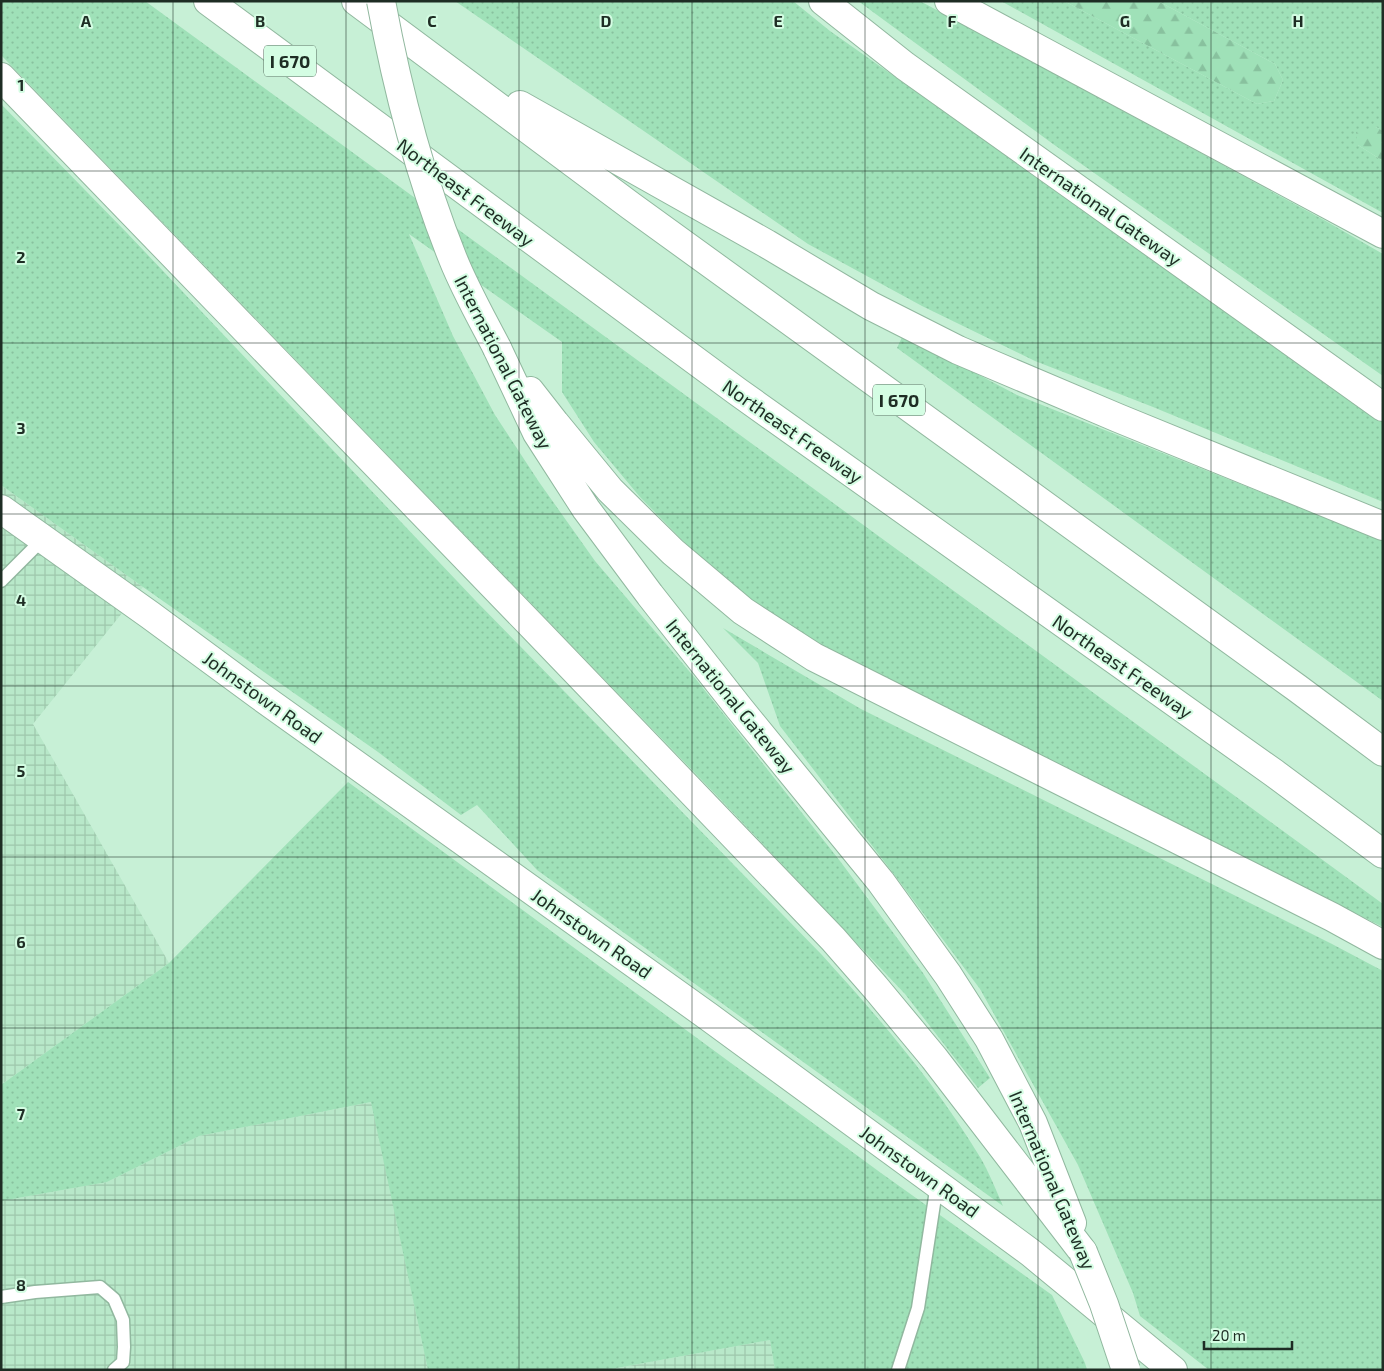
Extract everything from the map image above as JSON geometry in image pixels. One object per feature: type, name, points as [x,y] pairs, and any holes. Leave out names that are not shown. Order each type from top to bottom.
[{"type":"main road","name":"Northeast Freeway","points":[[208,1],[738,392],[1274,773],[1383,854]]},
{"type":"main road","name":"I 670","points":[[356,1],[639,212],[1383,752]]},
{"type":"main road","name":"International Gateway","points":[[380,1],[410,126],[434,207],[457,267],[537,433],[586,509],[650,595],[733,701],[881,882],[948,975],[989,1039],[1033,1123],[1104,1304],[1126,1370]]},
{"type":"main road","name":"International Gateway","points":[[823,1],[905,66],[1383,407]]},
{"type":"main road","points":[[949,1],[1383,234]]},
{"type":"main road","points":[[416,46],[767,244],[871,306],[958,350],[1118,418],[1383,526]]},
{"type":"main road","points":[[1,77],[833,939],[934,1058],[1083,1252]]},
{"type":"main road","points":[[497,348],[610,490],[673,552],[743,611],[814,657],[1076,790],[1323,912],[1383,945]]},
{"type":"main road","name":"Johnstown Road","points":[[1,510],[709,1016],[1031,1253],[1173,1370]]},
{"type":"lane","points":[[1,581],[43,539]]},
{"type":"lane","points":[[898,1370],[918,1308],[937,1184]]},
{"type":"lane","points":[[1,1297],[35,1292],[100,1287],[114,1299],[123,1320],[123,1362],[114,1370]]},
{"type":"shaded area","points":[[1,485],[143,587],[33,724],[169,963],[1,1085]]},
{"type":"shaded area","points":[[372,1102],[428,1370],[1,1370],[1,1201],[107,1182],[199,1136]]},
{"type":"shaded area","points":[[770,1340],[775,1370],[606,1370]]},
{"type":"green space","points":[[1,1],[145,1],[1383,904],[1383,927],[920,698],[820,644],[755,603],[703,561],[640,497],[594,442],[562,392],[562,342],[409,234],[453,336],[495,415],[539,482],[595,561],[695,678],[840,861],[923,973],[990,1078],[978,1088],[905,994],[722,801],[1,55]]},
{"type":"green space","points":[[455,1],[793,1],[830,31],[1383,421],[1383,502],[1153,407],[1035,361],[922,306],[808,244]]},
{"type":"green space","points":[[858,1],[920,1],[1324,220],[1383,254],[1383,376],[1053,144]]},
{"type":"green space","points":[[1001,1],[1064,1],[1257,104],[1274,101],[1283,80],[1275,64],[1158,1],[1383,1],[1383,131],[1376,127],[1358,145],[1383,161],[1383,213]]},
{"type":"green space","points":[[1064,1],[1158,1],[1275,64],[1283,80],[1274,101],[1257,104]]},
{"type":"green space","points":[[1,104],[127,233],[475,600],[822,955],[886,1028],[945,1104],[983,1163],[1003,1206],[537,870],[477,805],[461,815],[378,752],[1,485]]},
{"type":"green space","points":[[1376,127],[1383,131],[1383,161],[1358,145],[1356,132]]},
{"type":"green space","points":[[903,335],[1017,395],[1383,541],[1383,701],[897,348]]},
{"type":"green space","points":[[723,628],[861,709],[1383,971],[1383,1370],[1209,1370],[1140,1316],[1133,1293],[1078,1165],[980,989],[780,726],[758,663]]},
{"type":"green space","points":[[348,782],[881,1173],[1052,1295],[1087,1370],[775,1370],[770,1340],[606,1370],[428,1370],[371,1102],[199,1136],[107,1182],[1,1201],[1,1085],[169,963]]}]
